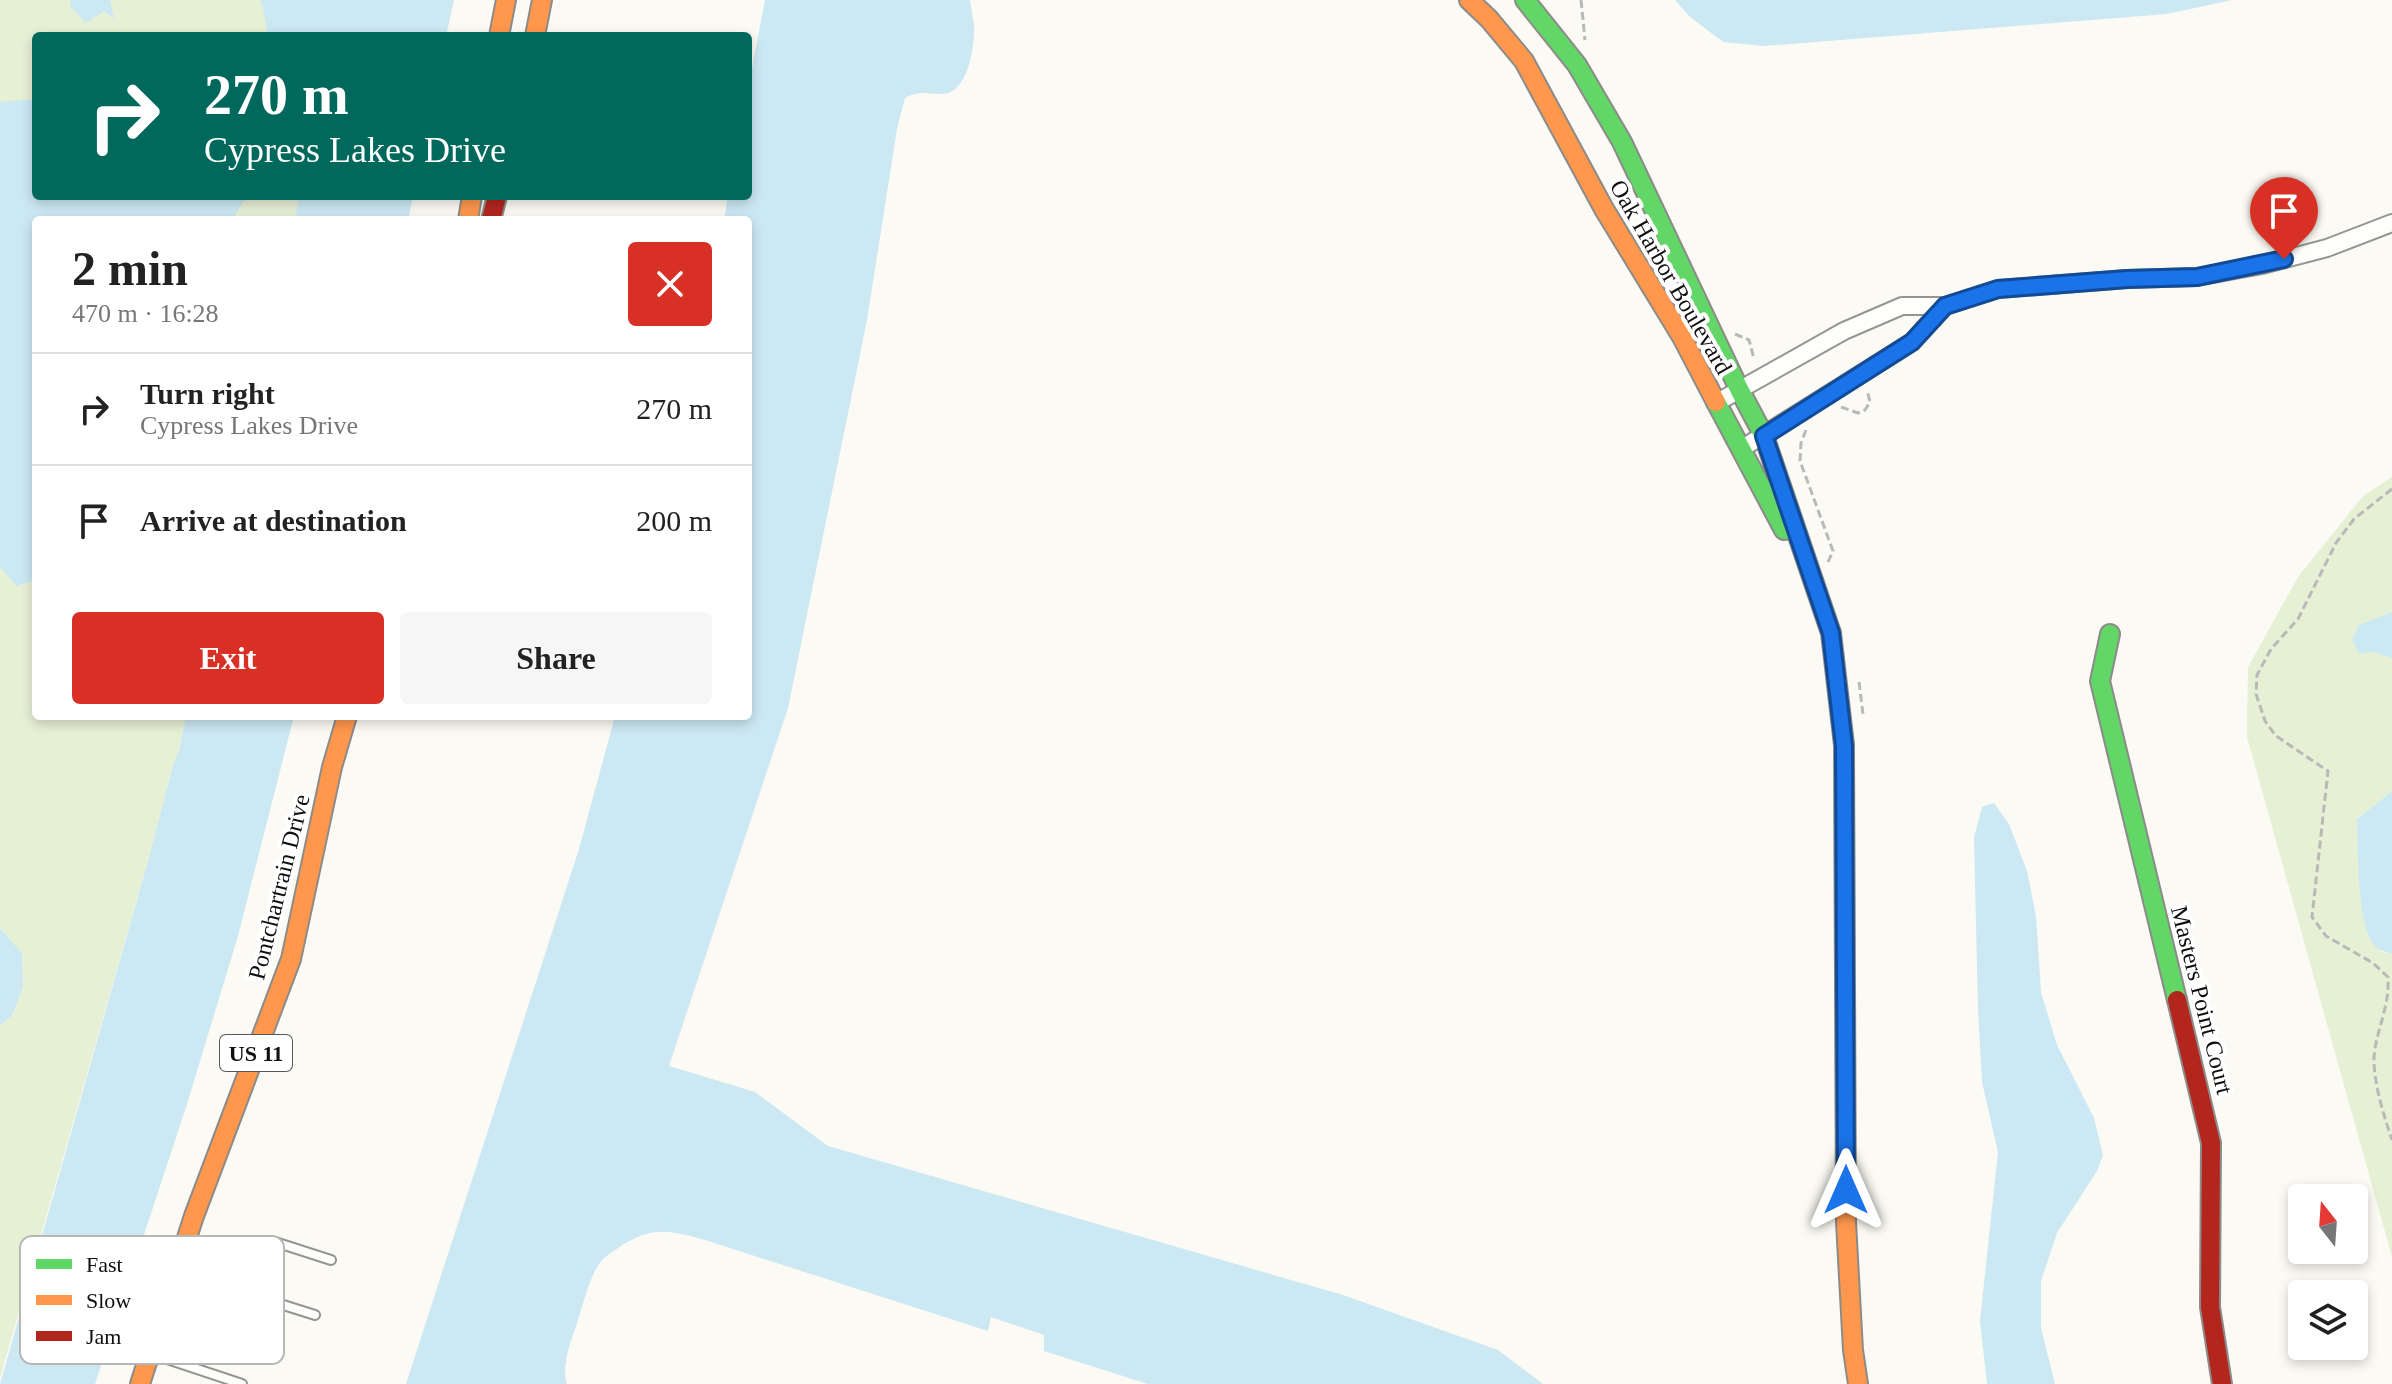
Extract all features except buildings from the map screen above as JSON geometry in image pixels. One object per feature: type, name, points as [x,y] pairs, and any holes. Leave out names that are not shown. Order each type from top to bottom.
[{"type":"street","points":[[500,32],[506,0]]},
{"type":"street","points":[[536,32],[542,0]]},
{"type":"street","name":"Oak Harbor Boulevard","points":[[1469,0],[1524,61],[1604,209],[1682,337],[1815,590]]},
{"type":"street","name":"Oak Harbor Boulevard","points":[[1525,0],[1577,65],[1622,142],[1764,436],[1831,633],[1844,746],[1846,1222],[1853,1350],[1858,1384]]},
{"type":"street","points":[[1716,403],[1844,331],[1902,306],[1945,306],[1998,289],[2197,277],[2262,265],[2327,248],[2392,223]]},
{"type":"street","points":[[1741,449],[1912,342],[1945,306]]},
{"type":"street","name":"Masters Point Court","points":[[2110,634],[2100,681],[2211,1143],[2210,1307],[2222,1384]]},
{"type":"street","name":"Pontchartrain Drive","points":[[188,1236],[291,959],[332,767],[346,720]]},
{"type":"street","name":"Pontchartrain Drive","points":[[140,1384],[147,1364]]},
{"type":"lane","points":[[284,1245],[331,1260]]},
{"type":"lane","points":[[284,1305],[315,1315]]},
{"type":"lane","points":[[181,1364],[242,1384]]},
{"type":"path","points":[[2392,489],[2354,519],[2336,543],[2298,619],[2271,649],[2257,675],[2256,694],[2265,721],[2276,736],[2328,771],[2312,917],[2326,936],[2373,963],[2388,977],[2389,994],[2374,1058],[2382,1112],[2392,1140]]},
{"type":"green space","points":[[0,0],[273,0],[285,32],[32,32],[32,197],[0,208]]},
{"type":"green space","points":[[245,200],[299,200],[295,216],[236,216]]},
{"type":"green space","points":[[2392,477],[2392,612],[2373,652],[2392,658],[2392,791],[2357,819],[2361,899],[2381,952],[2392,954],[2392,1257],[2247,737],[2248,667],[2298,577],[2363,496]]},
{"type":"green space","points":[[0,567],[16,586],[32,581],[32,720],[185,720],[41,1236],[20,1236],[20,1308],[0,1378],[0,1025],[12,1016],[23,987],[22,953],[0,928]]},
{"type":"water","points":[[71,0],[110,0],[114,19],[104,11],[86,23],[70,6]]},
{"type":"water","points":[[259,0],[454,0],[447,32],[267,32]]},
{"type":"water","points":[[765,0],[970,0],[973,43],[961,83],[948,93],[923,93],[905,98],[897,129],[867,320],[788,708],[669,1066],[755,1092],[828,1146],[1343,1295],[1498,1350],[1543,1384],[1148,1384],[1044,1351],[1044,1335],[991,1317],[988,1331],[702,1239],[659,1232],[630,1241],[598,1265],[570,1345],[565,1369],[567,1384],[406,1384],[579,849],[614,720],[752,720],[752,216],[725,216],[727,200],[752,200],[752,68]]},
{"type":"water","points":[[1675,0],[2232,0],[2167,14],[1764,46],[1723,42],[1689,16]]},
{"type":"water","points":[[30,99],[32,102],[32,200],[245,200],[236,216],[32,216],[32,581],[16,586],[0,567],[0,102]]},
{"type":"water","points":[[299,200],[412,200],[409,216],[295,216]]},
{"type":"water","points":[[2392,612],[2392,658],[2373,652],[2359,654],[2352,639],[2359,625]]},
{"type":"water","points":[[185,720],[293,720],[238,936],[144,1236],[42,1236],[173,765]]},
{"type":"water","points":[[2392,791],[2392,954],[2375,946],[2366,930],[2359,882],[2357,819]]},
{"type":"water","points":[[1994,803],[2009,824],[2027,871],[2036,916],[2041,992],[2057,1045],[2094,1118],[2103,1155],[2097,1171],[2057,1233],[2041,1281],[2041,1328],[2055,1384],[1987,1384],[1980,1321],[1998,1152],[1982,1082],[1974,837],[1982,807]]},
{"type":"water","points":[[0,928],[22,953],[23,987],[12,1016],[0,1025]]},
{"type":"water","points":[[20,1313],[20,1364],[102,1364],[95,1384],[0,1384]]},
{"type":"traffic: fast","points":[[1525,0],[1577,65],[1622,142],[1764,436],[1831,633],[1844,745]]},
{"type":"traffic: fast","points":[[1716,402],[1784,530]]},
{"type":"traffic: fast","points":[[2110,634],[2100,681],[2177,1000]]},
{"type":"traffic: slow","points":[[500,32],[506,0]]},
{"type":"traffic: slow","points":[[536,32],[542,0]]},
{"type":"traffic: slow","points":[[1469,0],[1524,61],[1604,209],[1682,337],[1716,402]]},
{"type":"traffic: slow","points":[[469,216],[471,200]]},
{"type":"traffic: slow","points":[[188,1236],[291,959],[332,767],[346,720]]},
{"type":"traffic: slow","points":[[1844,745],[1846,1222],[1853,1350],[1858,1384]]},
{"type":"traffic: slow","points":[[140,1384],[146,1364]]},
{"type":"traffic: jam","points":[[492,216],[496,200]]},
{"type":"traffic: jam","points":[[2177,1000],[2211,1143],[2210,1307],[2222,1384]]},
{"type":"route","points":[[1846,1190],[1844,746],[1831,633],[1764,436],[1912,342],[1945,306],[1998,289],[2197,277],[2284,259]]}]
